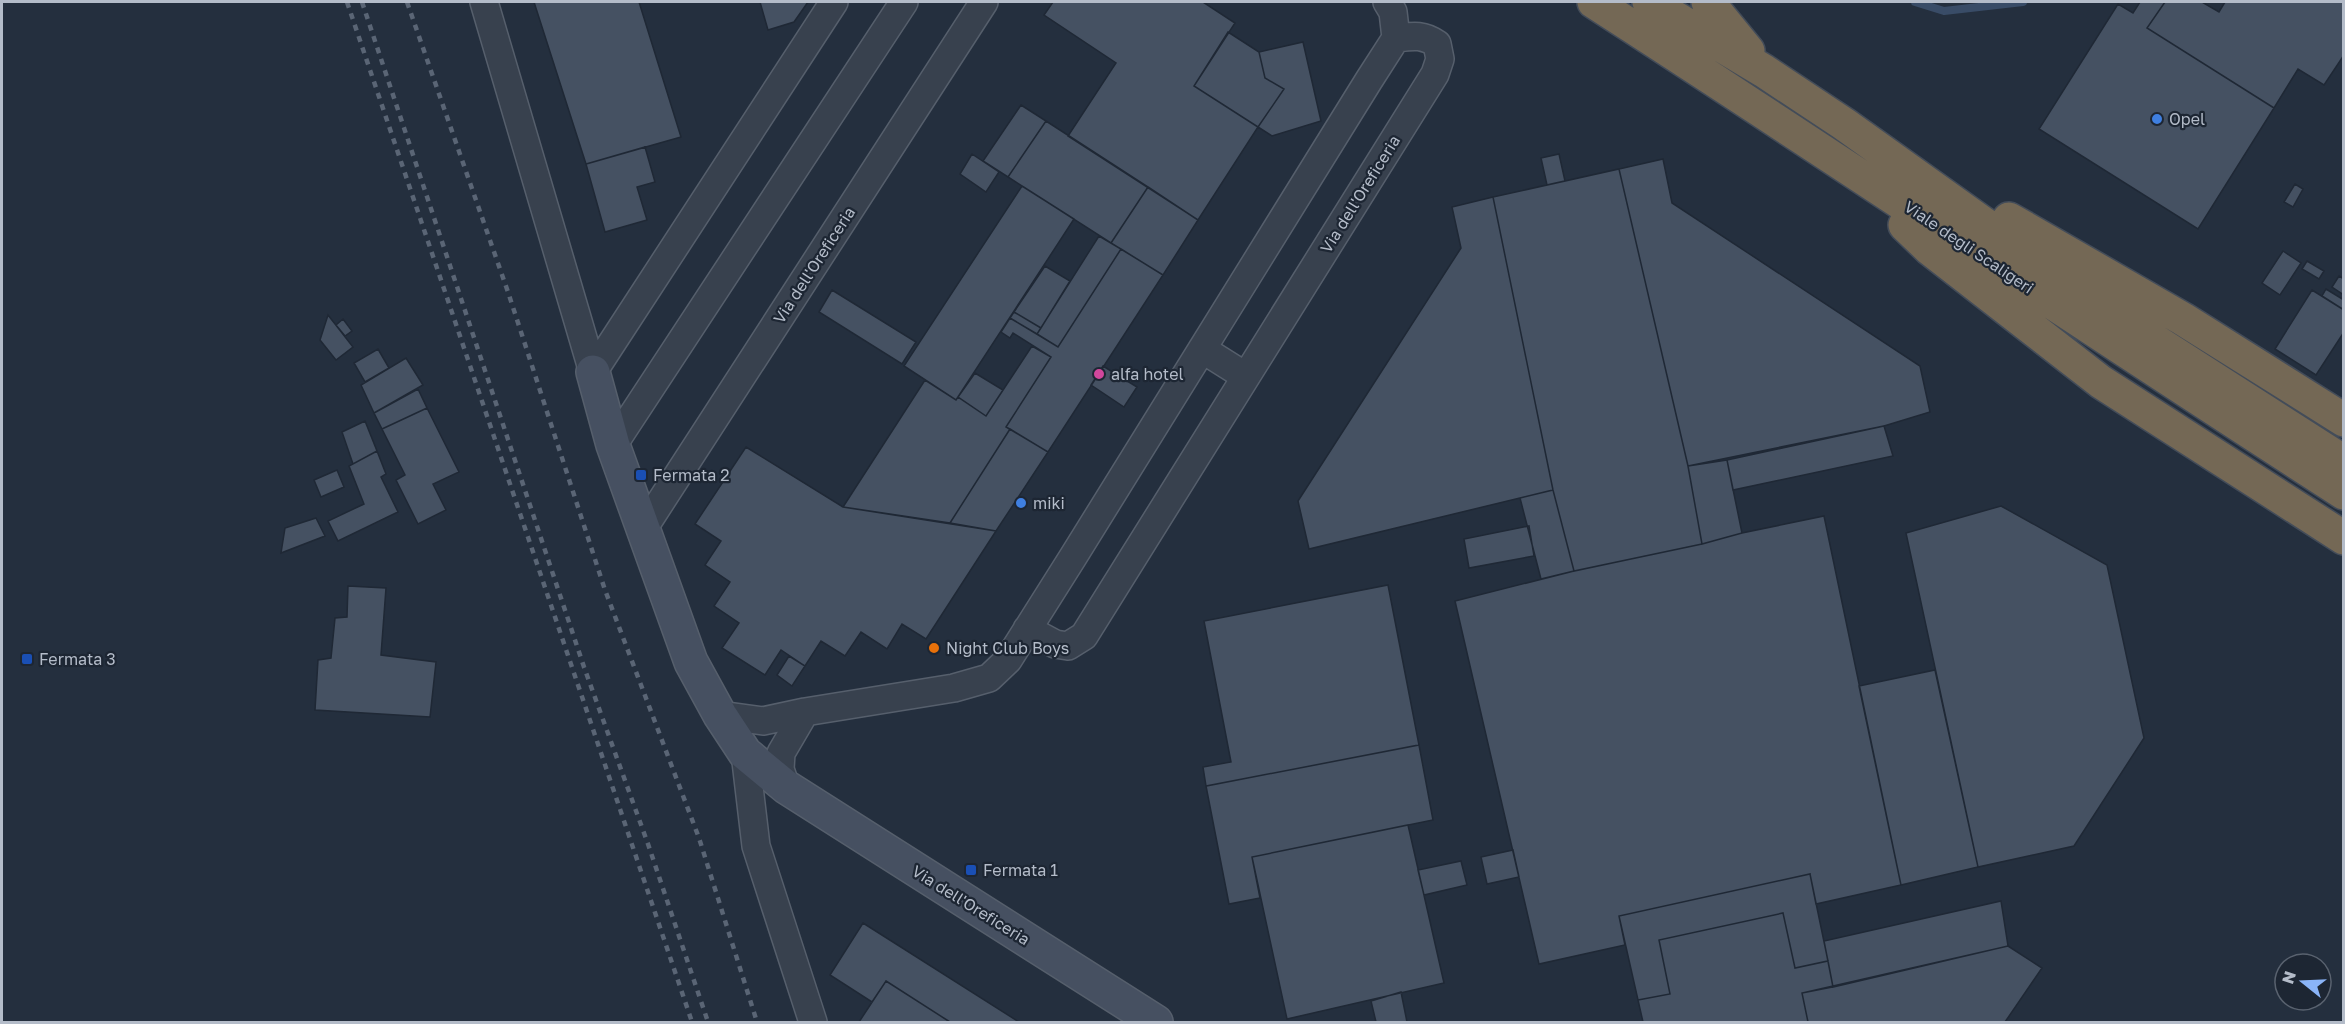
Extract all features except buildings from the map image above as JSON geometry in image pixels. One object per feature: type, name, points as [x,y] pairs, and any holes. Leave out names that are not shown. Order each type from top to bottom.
[{"type":"highway","name":"Viale degli Scaligeri","points":[[1594,2],[1827,152],[2083,324],[2343,494]]},
{"type":"highway","name":"Viale degli Scaligeri","points":[[1649,2],[1764,71],[1844,124],[2088,298],[2343,462]]},
{"type":"highway","points":[[1707,2],[1764,71]]},
{"type":"highway","points":[[1844,124],[2183,319],[2343,420]]},
{"type":"highway","points":[[1827,152],[1930,249],[2101,382],[2343,538]]},
{"type":"street","points":[[484,2],[593,372]]},
{"type":"street","points":[[593,372],[834,2]]},
{"type":"street","points":[[613,446],[904,2]]},
{"type":"street","name":"Via dell'Oreficeria","points":[[643,529],[984,2]]},
{"type":"street","points":[[720,715],[763,721],[954,688],[989,678],[1008,660],[1396,39],[1393,12],[1386,2]]},
{"type":"street","name":"Via dell'Oreficeria","points":[[1027,629],[1055,645],[1068,646],[1084,636],[1435,74],[1440,59],[1437,44],[1418,35],[1396,39]]},
{"type":"street","points":[[1202,350],[1245,376]]},
{"type":"street","name":"Via dell'Oreficeria","points":[[593,372],[613,446],[692,662],[720,715],[745,753],[786,787],[1156,1023]]},
{"type":"street","points":[[786,787],[780,769],[781,753],[805,712]]},
{"type":"street","points":[[745,753],[756,846],[813,1023]]},
{"type":"waterway","points":[[1915,2],[1944,11],[2023,2]]},
{"type":"railway","points":[[347,2],[692,1022]]},
{"type":"railway","points":[[362,2],[584,667],[648,844],[708,1022]]},
{"type":"railway","points":[[407,2],[508,292],[605,590],[699,838],[757,1022]]},
{"type":"place","name":"Opel","points":[[2157,119]]},
{"type":"place","name":"alfa hotel","points":[[1099,374]]},
{"type":"place","name":"Fermata 2","points":[[641,475]]},
{"type":"place","name":"miki","points":[[1021,503]]},
{"type":"place","name":"Night Club Boys","points":[[934,648]]},
{"type":"place","name":"Fermata 3","points":[[27,659]]},
{"type":"place","name":"Fermata 1","points":[[971,870]]}]
